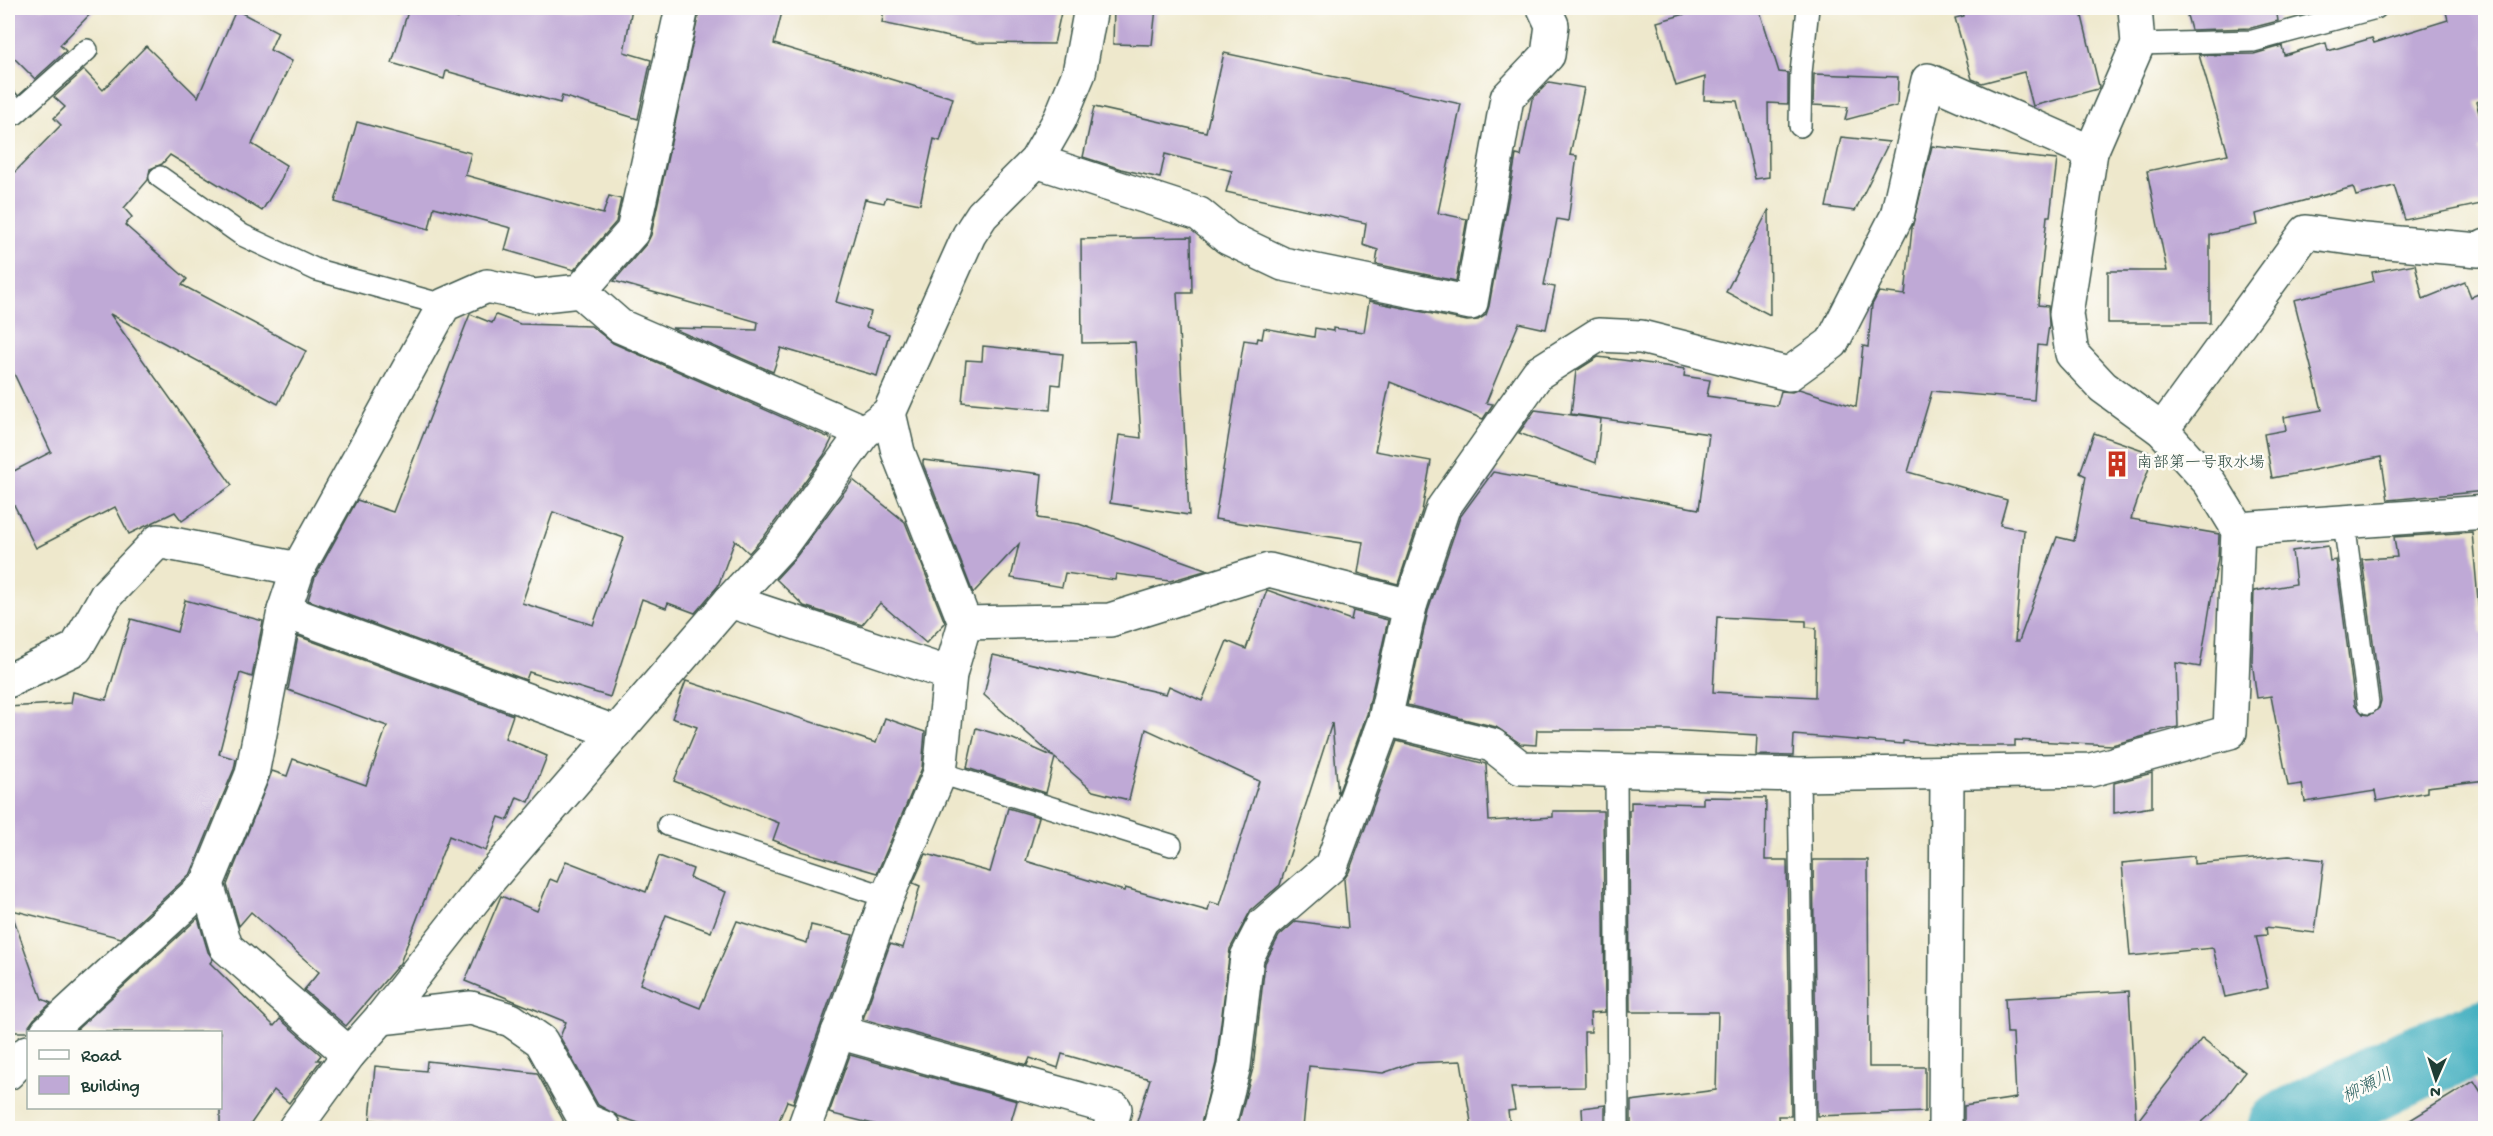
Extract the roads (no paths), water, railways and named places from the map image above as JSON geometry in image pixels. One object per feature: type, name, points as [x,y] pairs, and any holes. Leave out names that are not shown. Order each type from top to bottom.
[{"type":"street","points":[[48,1031],[207,884],[252,774],[284,611],[298,569],[444,305],[487,286],[534,296],[580,291],[633,231],[682,8]]},
{"type":"street","points":[[295,1128],[349,1054],[381,1018],[489,880],[730,601],[781,546],[877,423],[969,235],[982,215],[1036,161],[1060,119],[1078,73],[1091,8]]},
{"type":"street","points":[[1036,161],[1199,214],[1228,238],[1283,264],[1471,303],[1507,98],[1548,56],[1551,25],[1544,8]]},
{"type":"street","points":[[1385,719],[1492,745],[1521,768],[1799,775],[2091,770],[2230,732],[2238,529],[2210,483],[2162,430],[2103,387],[2072,354],[2066,314],[2091,152],[2138,44],[2135,8]]},
{"type":"street","points":[[1218,1128],[1234,1066],[1247,957],[1264,924],[1330,866],[1385,719],[1410,606],[1443,508],[1538,373],[1598,335],[1641,337],[1789,374],[1832,344],[1897,216],[1928,80],[2091,152]]},
{"type":"street","points":[[2162,430],[2306,232],[2479,250],[2486,246]]},
{"type":"street","points":[[580,291],[620,326],[877,423],[898,452],[965,623],[950,674],[940,773],[887,897],[804,1128]]},
{"type":"street","points":[[2238,529],[2486,512]]},
{"type":"street","points":[[8,681],[76,648],[107,594],[158,541],[298,569]]},
{"type":"street","points":[[965,623],[1110,620],[1269,570],[1410,606]]},
{"type":"street","points":[[730,601],[950,674]]},
{"type":"street","points":[[284,611],[617,733]]},
{"type":"street","points":[[1945,1128],[1947,773]]},
{"type":"street","points":[[207,884],[226,947],[349,1054]]},
{"type":"street","points":[[381,1018],[471,1008],[511,1020],[541,1041],[585,1120],[604,1128]]},
{"type":"street","points":[[838,1032],[1115,1109],[1110,1128]]},
{"type":"street","points":[[8,1073],[27,1053]]},
{"type":"lane","points":[[1800,126],[1808,8]]},
{"type":"lane","points":[[2138,44],[2253,41],[2376,8]]},
{"type":"lane","points":[[8,101],[15,114],[87,50]]},
{"type":"lane","points":[[160,177],[242,235],[317,270],[444,305]]},
{"type":"lane","points":[[2344,522],[2368,704]]},
{"type":"lane","points":[[1616,771],[1618,1128]]},
{"type":"lane","points":[[940,773],[1171,845]]},
{"type":"lane","points":[[1799,775],[1804,1128]]},
{"type":"lane","points":[[668,825],[887,897]]},
{"type":"waterway","name":"柳瀬川","points":[[2285,1128],[2414,1063],[2486,1036]]},
{"type":"place","name":"南部第一号取水場","points":[[2117,464]]}]
